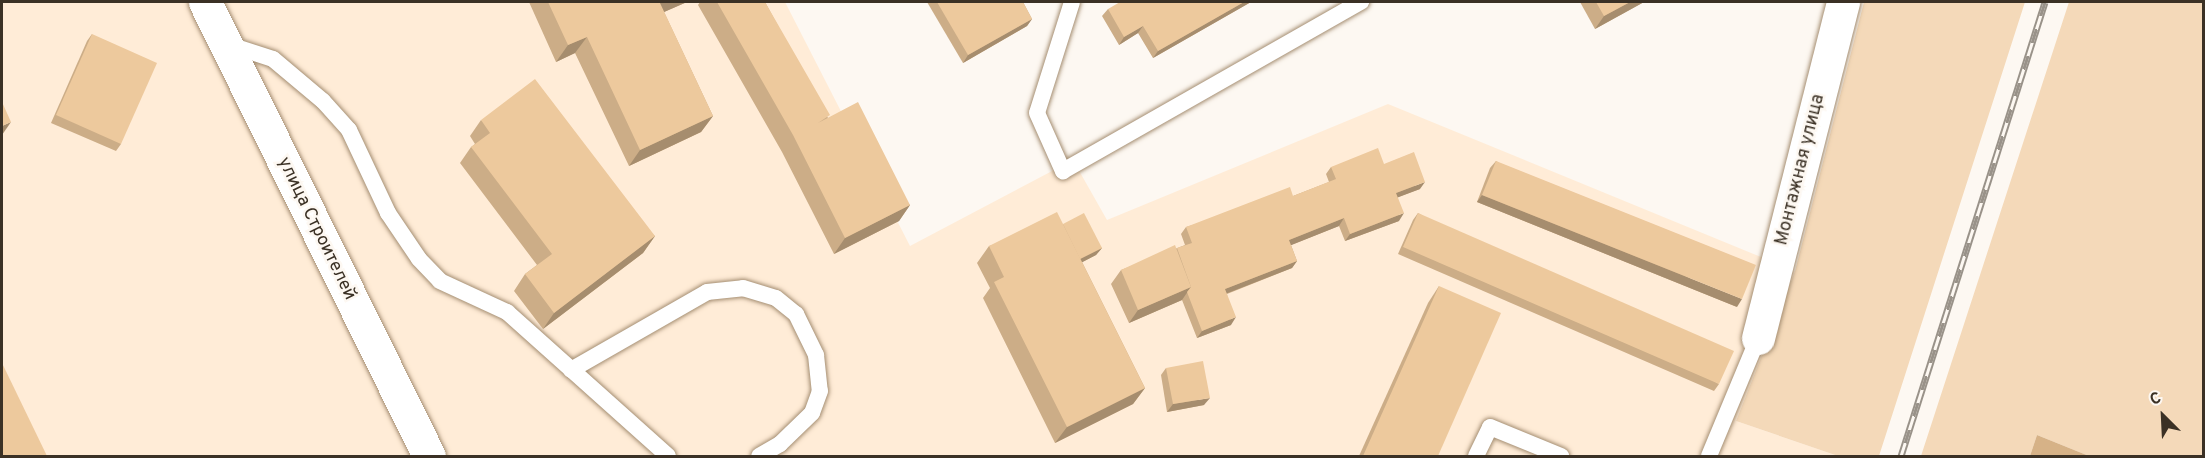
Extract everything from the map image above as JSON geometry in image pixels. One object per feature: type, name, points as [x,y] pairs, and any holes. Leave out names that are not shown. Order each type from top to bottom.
[{"type":"street","name":"улица Строителей","points":[[205,2],[429,456]]},
{"type":"street","name":"Монтажная улица","points":[[1758,338],[1843,2]]},
{"type":"lane","points":[[1072,2],[1037,113],[1063,171],[1361,2]]},
{"type":"lane","points":[[224,43],[273,59],[323,101],[350,130],[388,213],[418,259],[440,281],[507,312],[668,456]]},
{"type":"lane","points":[[571,370],[707,292],[743,288],[776,298],[796,315],[816,355],[820,391],[812,413],[780,444],[759,456]]},
{"type":"lane","points":[[1709,456],[1758,338]]},
{"type":"lane","points":[[1476,456],[1490,427],[1561,456]]},
{"type":"shaded area","points":[[2,2],[785,2],[910,246],[1073,160],[1107,220],[1388,104],[1795,271],[1736,421],[1838,456],[2,456]]},
{"type":"shaded area","points":[[1864,2],[2025,2],[1879,456],[1838,456],[1736,421],[1795,271]]},
{"type":"shaded area","points":[[2069,2],[2203,2],[2203,456],[2089,456],[2037,435],[2030,456],[1921,456]]},
{"type":"shaded area","points":[[2037,435],[2089,456],[2030,456]]},
{"type":"building","points":[[548,2],[663,2],[660,3],[713,116],[640,150],[587,37],[568,45]]},
{"type":"building","points":[[717,2],[765,2],[830,115],[818,123],[858,102],[910,205],[845,238],[793,135]]},
{"type":"building","points":[[937,2],[1023,2],[1032,19],[968,55]]},
{"type":"building","points":[[1120,2],[1244,2],[1158,51],[1143,26],[1124,37],[1108,9]]},
{"type":"building","points":[[1596,2],[1630,2],[1604,16]]},
{"type":"building","points":[[92,34],[157,63],[121,144],[56,115]]},
{"type":"building","points":[[535,79],[655,236],[554,313],[525,274],[552,254],[471,147],[490,133],[481,120]]},
{"type":"building","points":[[2,102],[11,122],[2,126]]},
{"type":"building","points":[[1378,148],[1384,164],[1414,152],[1425,182],[1396,193],[1404,213],[1350,234],[1344,218],[1289,240],[1297,261],[1225,289],[1236,317],[1202,331],[1187,292],[1191,287],[1177,248],[1192,243],[1186,227],[1290,187],[1293,196],[1336,179],[1331,167]]},
{"type":"building","points":[[1496,161],[1756,265],[1742,299],[1482,195]]},
{"type":"building","points":[[1057,212],[1145,388],[1067,427],[994,282],[1004,277],[989,246]]},
{"type":"building","points":[[1084,213],[1102,248],[1080,259],[1063,224]]},
{"type":"building","points":[[1418,213],[1734,351],[1719,384],[1403,247]]},
{"type":"building","points":[[1175,245],[1191,287],[1138,310],[1121,270]]},
{"type":"building","points":[[1439,286],[1501,313],[1438,456],[1363,456]]},
{"type":"building","points":[[1203,361],[1210,398],[1173,404],[1166,368]]},
{"type":"building","points":[[2,363],[47,456],[2,456]]},
{"type":"railway","points":[[1901,456],[2045,2]]}]
